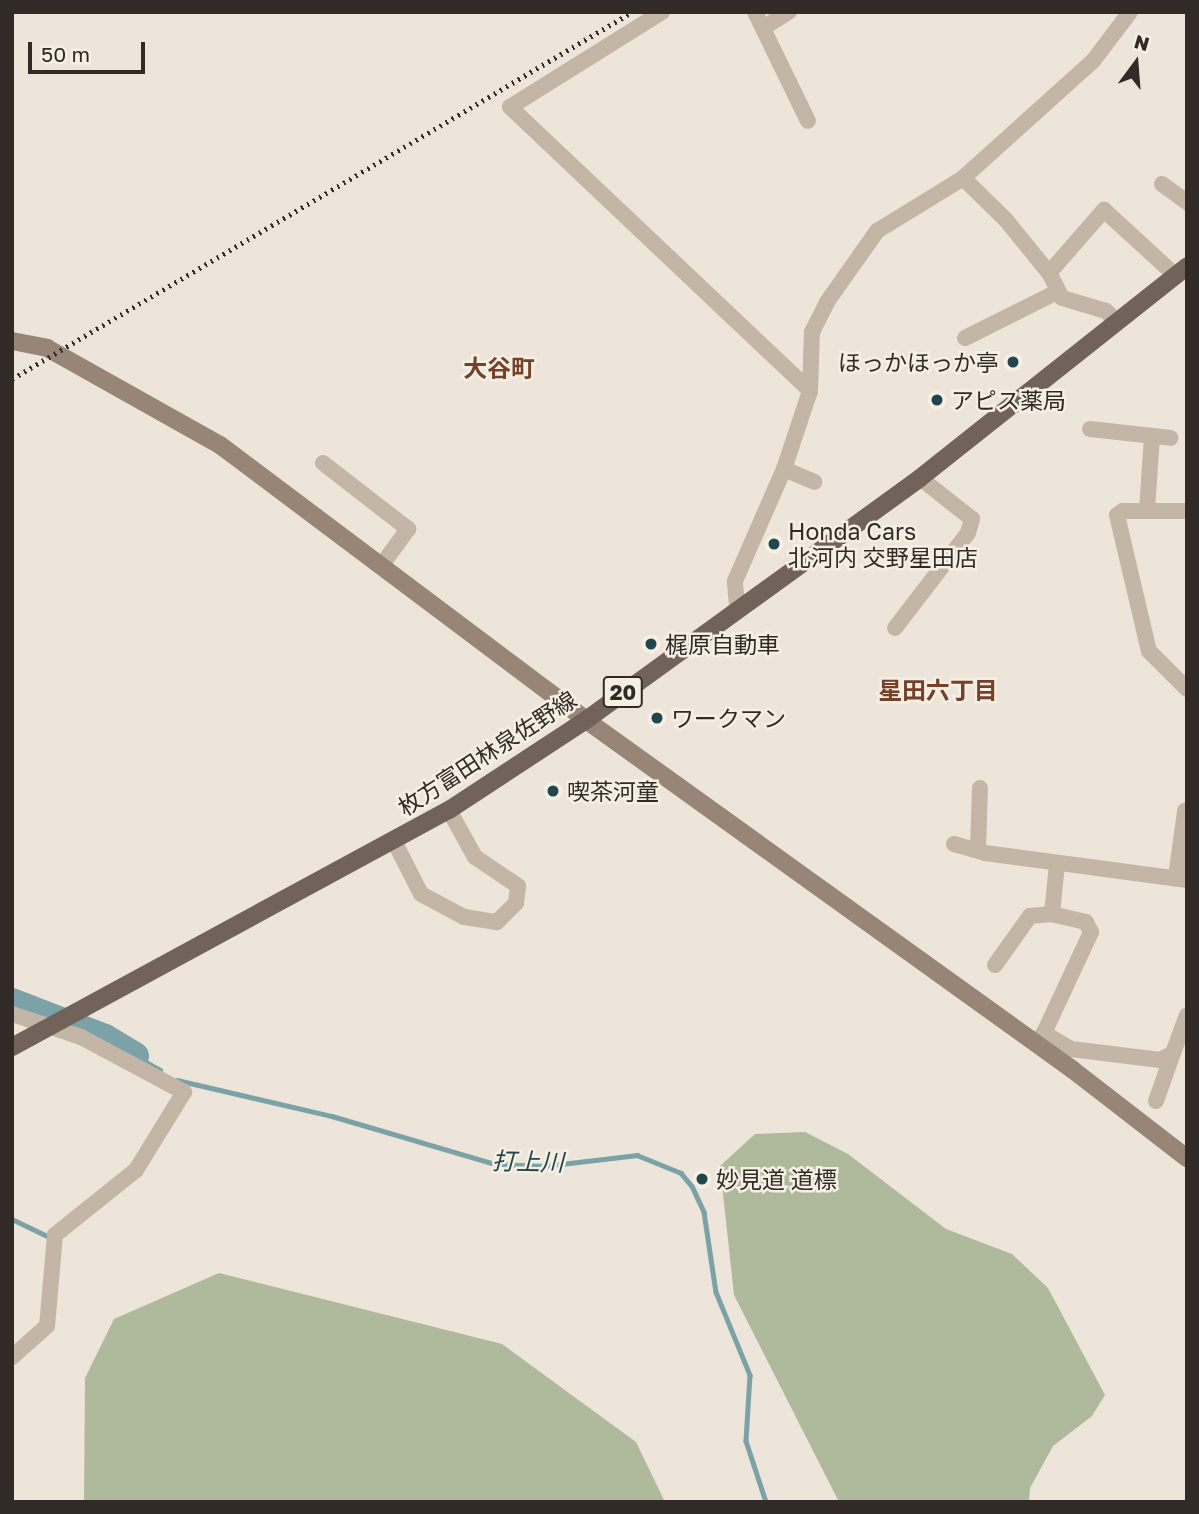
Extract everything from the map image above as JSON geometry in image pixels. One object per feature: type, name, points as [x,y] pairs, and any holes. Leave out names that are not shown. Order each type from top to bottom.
[{"type":"main road","name":"枚方富田林泉佐野線","points":[[12,1047],[449,810],[586,720],[737,606],[920,478],[1181,271]]},
{"type":"street","points":[[662,12],[510,107],[810,391]]},
{"type":"street","points":[[755,12],[808,121]]},
{"type":"street","points":[[763,28],[789,12]]},
{"type":"street","points":[[737,606],[735,581],[784,469],[810,391],[812,332],[877,231],[963,178],[1093,61],[1130,12]]},
{"type":"street","points":[[963,178],[1049,272],[1062,298],[1106,311],[1117,322]]},
{"type":"street","points":[[1162,184],[1187,202]]},
{"type":"street","points":[[1049,272],[1104,210],[1181,271]]},
{"type":"street","points":[[965,338],[1003,327],[1057,292]]},
{"type":"street","points":[[12,341],[47,348],[219,444],[586,720],[1039,1038],[1187,1158]]},
{"type":"street","points":[[1090,429],[1143,432],[1143,437],[1171,438]]},
{"type":"street","points":[[1147,510],[1152,437]]},
{"type":"street","points":[[323,464],[408,529],[381,566]]},
{"type":"street","points":[[784,469],[814,482]]},
{"type":"street","points":[[895,628],[968,533],[972,519],[920,478]]},
{"type":"street","points":[[1187,511],[1123,510],[1117,515],[1149,651],[1187,689]]},
{"type":"street","points":[[978,850],[980,788]]},
{"type":"street","points":[[394,841],[421,894],[464,917],[498,922],[516,903],[518,886],[475,857],[449,810]]},
{"type":"street","points":[[954,844],[1057,863],[1182,878],[1185,811]]},
{"type":"street","points":[[1052,914],[1057,863]]},
{"type":"street","points":[[995,965],[1030,916],[1052,914],[1086,922],[1091,932],[1039,1038]]},
{"type":"street","points":[[12,1014],[50,1026],[184,1092],[136,1171],[55,1235],[47,1326],[12,1357]]},
{"type":"street","points":[[1156,1101],[1187,1015]]},
{"type":"street","points":[[1039,1038],[1071,1049],[1135,1060],[1160,1060],[1173,1053]]},
{"type":"green space","points":[[805,1132],[848,1154],[946,1229],[1012,1254],[1048,1288],[1105,1395],[1092,1416],[1053,1446],[1030,1488],[1029,1502],[839,1502],[734,1295],[720,1166],[755,1134]]},
{"type":"green space","points":[[219,1273],[502,1344],[636,1442],[665,1502],[84,1502],[85,1378],[114,1319]]},
{"type":"waterway","name":"打上川","points":[[12,1002],[105,1038],[135,1056]]},
{"type":"waterway","name":"打上川","points":[[135,1056],[160,1070]]},
{"type":"waterway","name":"打上川","points":[[177,1080],[332,1116],[495,1164],[544,1166],[637,1155],[681,1173],[692,1186],[704,1212],[716,1292],[750,1375],[746,1441],[766,1502]]},
{"type":"waterway","name":"打上川","points":[[12,1219],[49,1237]]},
{"type":"railway","points":[[12,379],[632,12]]},
{"type":"place","name":"ほっかほっか亭","points":[[1013,362]]},
{"type":"place","name":"アピス薬局","points":[[937,400]]},
{"type":"place","name":"Honda Cars 北河内 交野星田店","points":[[774,544]]},
{"type":"place","name":"梶原自動車","points":[[651,644]]},
{"type":"place","name":"ワークマン","points":[[657,718]]},
{"type":"place","name":"喫茶河童","points":[[553,791]]},
{"type":"place","name":"妙見道 道標","points":[[702,1179]]},
{"type":"district","name":"大谷町","points":[[499,368]]},
{"type":"district","name":"星田六丁目","points":[[938,690]]}]
